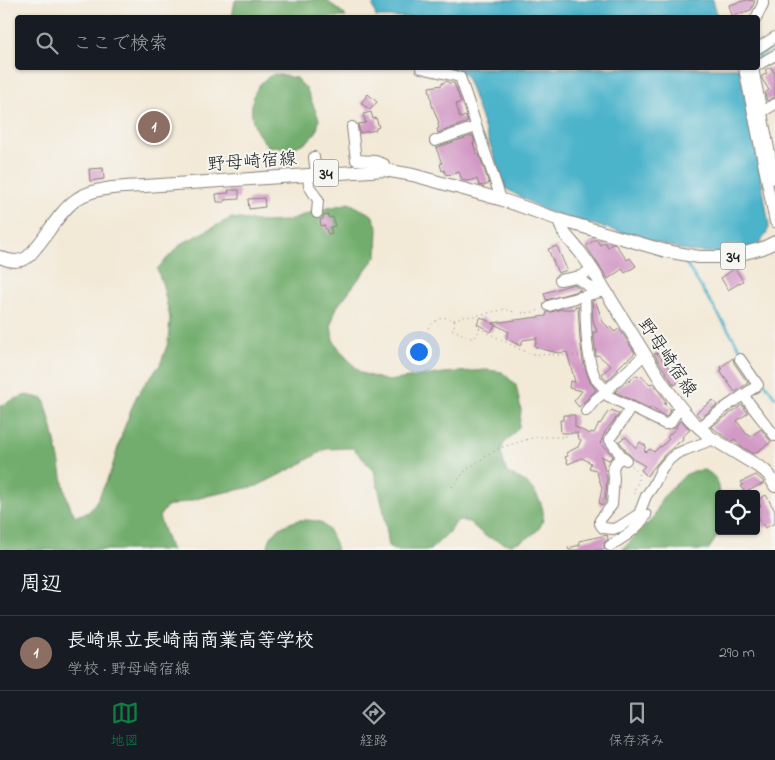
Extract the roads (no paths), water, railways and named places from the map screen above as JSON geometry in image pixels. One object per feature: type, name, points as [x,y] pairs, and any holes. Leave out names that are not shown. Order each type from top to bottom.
[{"type":"main road","name":"野母崎宿線","points":[[0,256],[14,262],[27,258],[68,207],[76,199],[92,192],[145,186],[385,170],[413,174],[501,199],[560,220],[671,252],[714,258],[763,248],[775,242]]},
{"type":"main road","name":"野母崎宿線","points":[[560,220],[564,234],[592,269],[644,355],[680,407],[699,428],[714,439],[756,464],[770,470],[775,486]]},
{"type":"street","points":[[757,15],[763,0]]},
{"type":"street","points":[[760,47],[775,37]]},
{"type":"street","points":[[760,64],[774,58]]},
{"type":"street","points":[[430,70],[460,77],[501,199]]},
{"type":"street","points":[[744,70],[775,222]]},
{"type":"street","points":[[753,70],[773,154],[775,179]]},
{"type":"street","points":[[762,112],[775,104]]},
{"type":"street","points":[[352,127],[356,160],[375,161],[384,164],[385,170]]},
{"type":"street","points":[[435,141],[476,127]]},
{"type":"street","points":[[314,157],[309,186],[318,200],[317,213]]},
{"type":"street","points":[[560,280],[581,276],[592,269]]},
{"type":"street","points":[[575,277],[593,289],[603,288]]},
{"type":"street","points":[[549,306],[585,296],[603,288]]},
{"type":"street","points":[[585,296],[586,334],[590,357],[597,380],[608,396],[666,424],[670,423],[680,407]]},
{"type":"street","points":[[586,411],[596,399],[606,392],[644,355]]},
{"type":"street","points":[[699,428],[758,385],[740,358]]},
{"type":"street","points":[[743,395],[775,436]]},
{"type":"street","points":[[631,407],[610,440],[624,459],[615,464],[613,469],[612,505],[600,522],[603,528],[613,529],[619,527],[639,514],[646,496],[662,468],[676,454],[714,439]]},
{"type":"street","points":[[608,548],[625,537],[642,522],[646,515]]},
{"type":"street","points":[[608,548],[619,527]]},
{"type":"water","points":[[375,0],[713,0],[717,15],[375,15],[373,6]]},
{"type":"water","points":[[448,70],[739,70],[759,165],[769,226],[766,235],[756,246],[721,253],[687,251],[545,211],[505,188],[465,74]]},
{"type":"waterway","points":[[760,56],[775,46]]},
{"type":"waterway","points":[[683,259],[743,353],[775,397]]},
{"type":"place","name":"長崎県立長崎南商業高等学校","points":[[154,127]]}]
